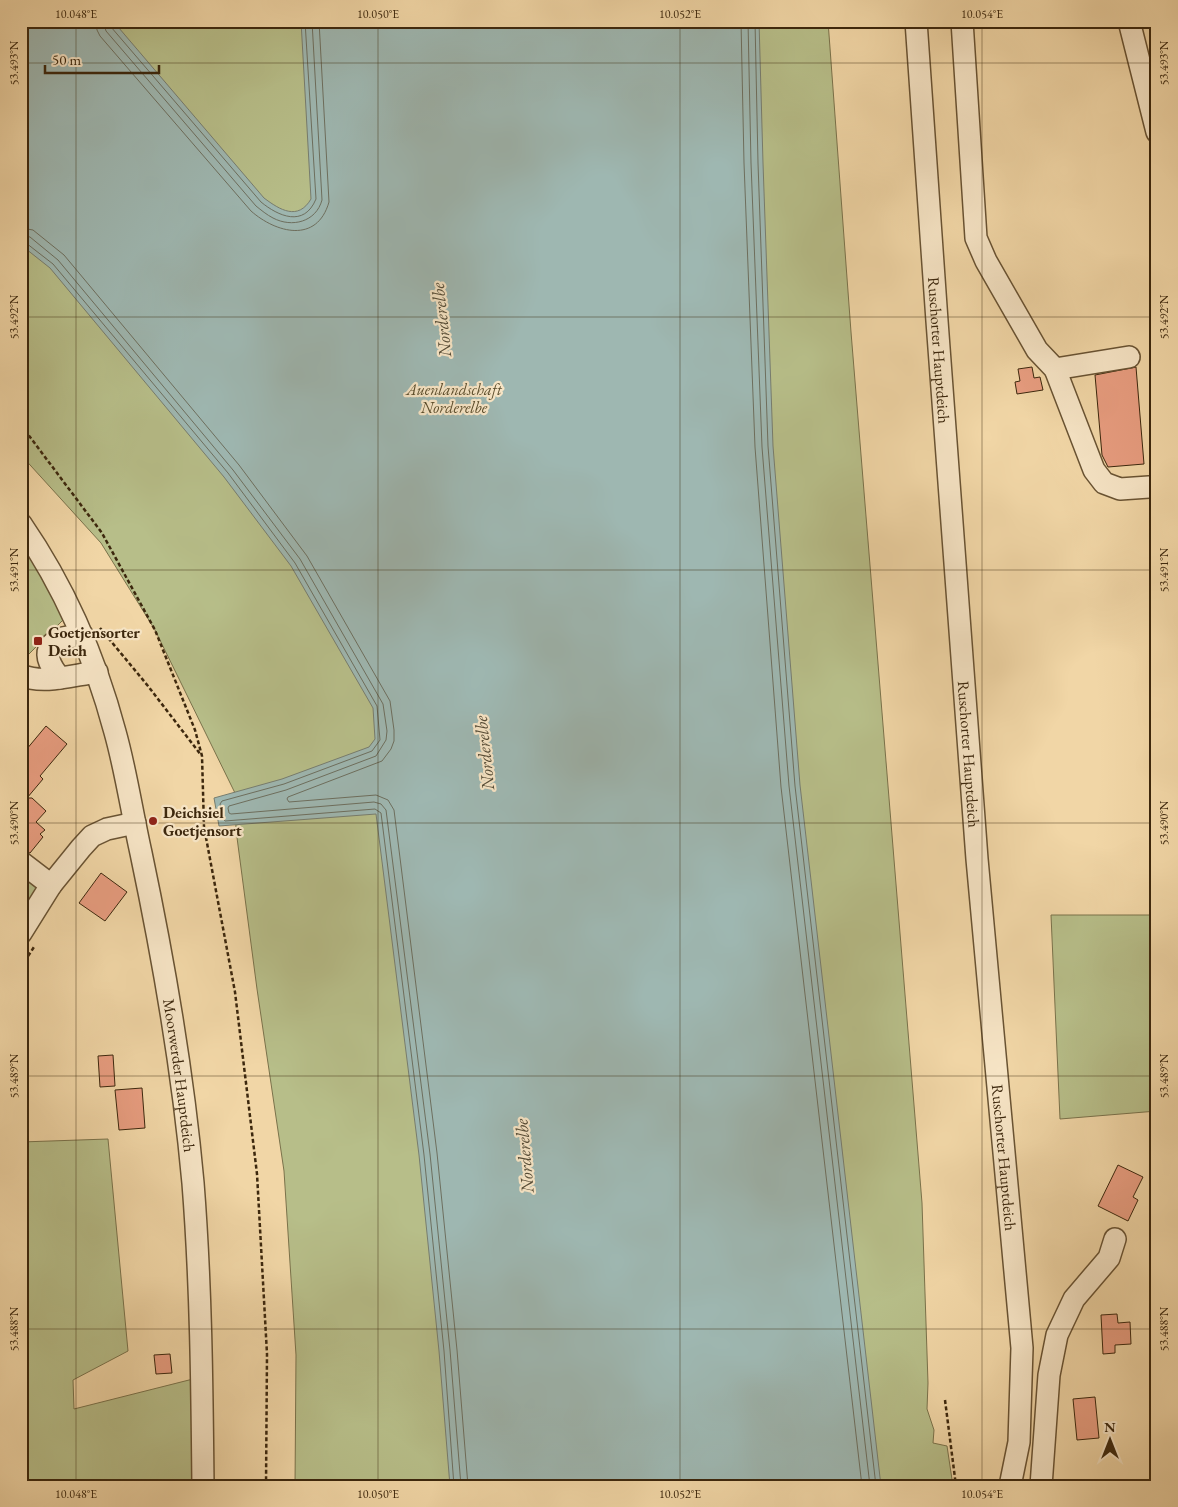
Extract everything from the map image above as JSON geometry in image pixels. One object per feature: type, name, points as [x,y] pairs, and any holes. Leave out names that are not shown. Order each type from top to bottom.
[{"type":"street","name":"Ruschorter Hauptdeich","points":[[916,21],[977,859],[1022,1348],[1019,1442],[1010,1486]]},
{"type":"street","points":[[962,21],[976,238],[986,261],[1037,350],[1055,369],[1094,470],[1104,483],[1120,489],[1149,487]]},
{"type":"street","points":[[1129,21],[1157,132]]},
{"type":"street","points":[[1055,369],[1129,356]]},
{"type":"street","name":"Moorwerder Hauptdeich","points":[[21,524],[73,613],[91,632],[97,672],[116,733],[154,913],[170,1004],[193,1182],[203,1376],[203,1486]]},
{"type":"street","points":[[60,678],[52,668],[48,658],[50,647],[57,640],[64,637],[91,632]]},
{"type":"street","points":[[21,675],[29,678],[44,679],[97,672]]},
{"type":"street","points":[[21,933],[52,885],[92,836],[107,829],[134,823]]},
{"type":"street","points":[[21,862],[52,885]]},
{"type":"street","points":[[1041,1486],[1046,1405],[1052,1354],[1057,1335],[1074,1299],[1109,1258],[1115,1239]]},
{"type":"path","points":[[21,425],[102,533],[155,630],[195,730],[202,756],[204,827],[235,992],[257,1174],[267,1354],[266,1486]]},
{"type":"path","points":[[91,632],[148,686],[202,756]]},
{"type":"path","points":[[945,1400],[956,1486]]},
{"type":"green space","name":"Auenlandschaft Norderelbe","points":[[21,21],[828,21],[851,332],[922,1203],[928,1383],[927,1409],[934,1430],[933,1443],[947,1446],[953,1486],[295,1486],[296,1355],[284,1171],[236,830],[235,793],[155,630],[101,543],[21,455]]},
{"type":"green space","points":[[21,541],[49,585],[63,620],[21,662]]},
{"type":"green space","points":[[21,876],[40,889],[21,916]]},
{"type":"green space","points":[[1051,915],[1157,915],[1157,1111],[1060,1119]]},
{"type":"green space","points":[[108,1139],[128,1351],[73,1380],[74,1409],[193,1379],[193,1486],[21,1486],[21,1142]]},
{"type":"water","name":"Auenlandschaft Norderelbe","points":[[21,21],[113,21],[264,198],[282,209],[295,212],[306,206],[311,199],[301,21],[759,21],[773,446],[800,785],[881,1486],[450,1486],[439,1351],[419,1155],[376,814],[219,826],[214,798],[282,779],[369,747],[375,739],[373,708],[291,566],[224,477],[50,268],[21,245]]},
{"type":"building","points":[[1032,367],[1034,378],[1040,377],[1043,390],[1017,394],[1015,382],[1020,381],[1018,369]]},
{"type":"building","points":[[1136,367],[1144,464],[1108,467],[1102,455],[1095,375]]},
{"type":"building","points":[[46,726],[67,744],[40,776],[43,779],[27,798],[32,798],[46,811],[36,822],[45,830],[40,834],[43,837],[30,853],[21,850],[21,756]]},
{"type":"building","points":[[101,873],[127,892],[105,921],[79,903]]},
{"type":"building","points":[[113,1055],[115,1086],[100,1087],[98,1056]]},
{"type":"building","points":[[142,1088],[145,1128],[119,1130],[115,1090]]},
{"type":"building","points":[[1118,1165],[1143,1177],[1133,1197],[1138,1200],[1128,1221],[1098,1206]]},
{"type":"building","points":[[1117,1314],[1118,1323],[1130,1322],[1131,1344],[1115,1345],[1115,1353],[1103,1354],[1101,1315]]},
{"type":"building","points":[[170,1354],[172,1373],[156,1374],[154,1355]]},
{"type":"building","points":[[1095,1397],[1099,1438],[1077,1440],[1073,1399]]},
{"type":"place","name":"Goetjensorter Deich","points":[[38,641]]},
{"type":"place","name":"Deichsiel Goetjensort","points":[[153,821]]},
{"type":"water label","name":"Norderelbe","points":[[441,320]]},
{"type":"water label","name":"Norderelbe","points":[[484,753]]},
{"type":"water label","name":"Norderelbe","points":[[524,1156]]}]
